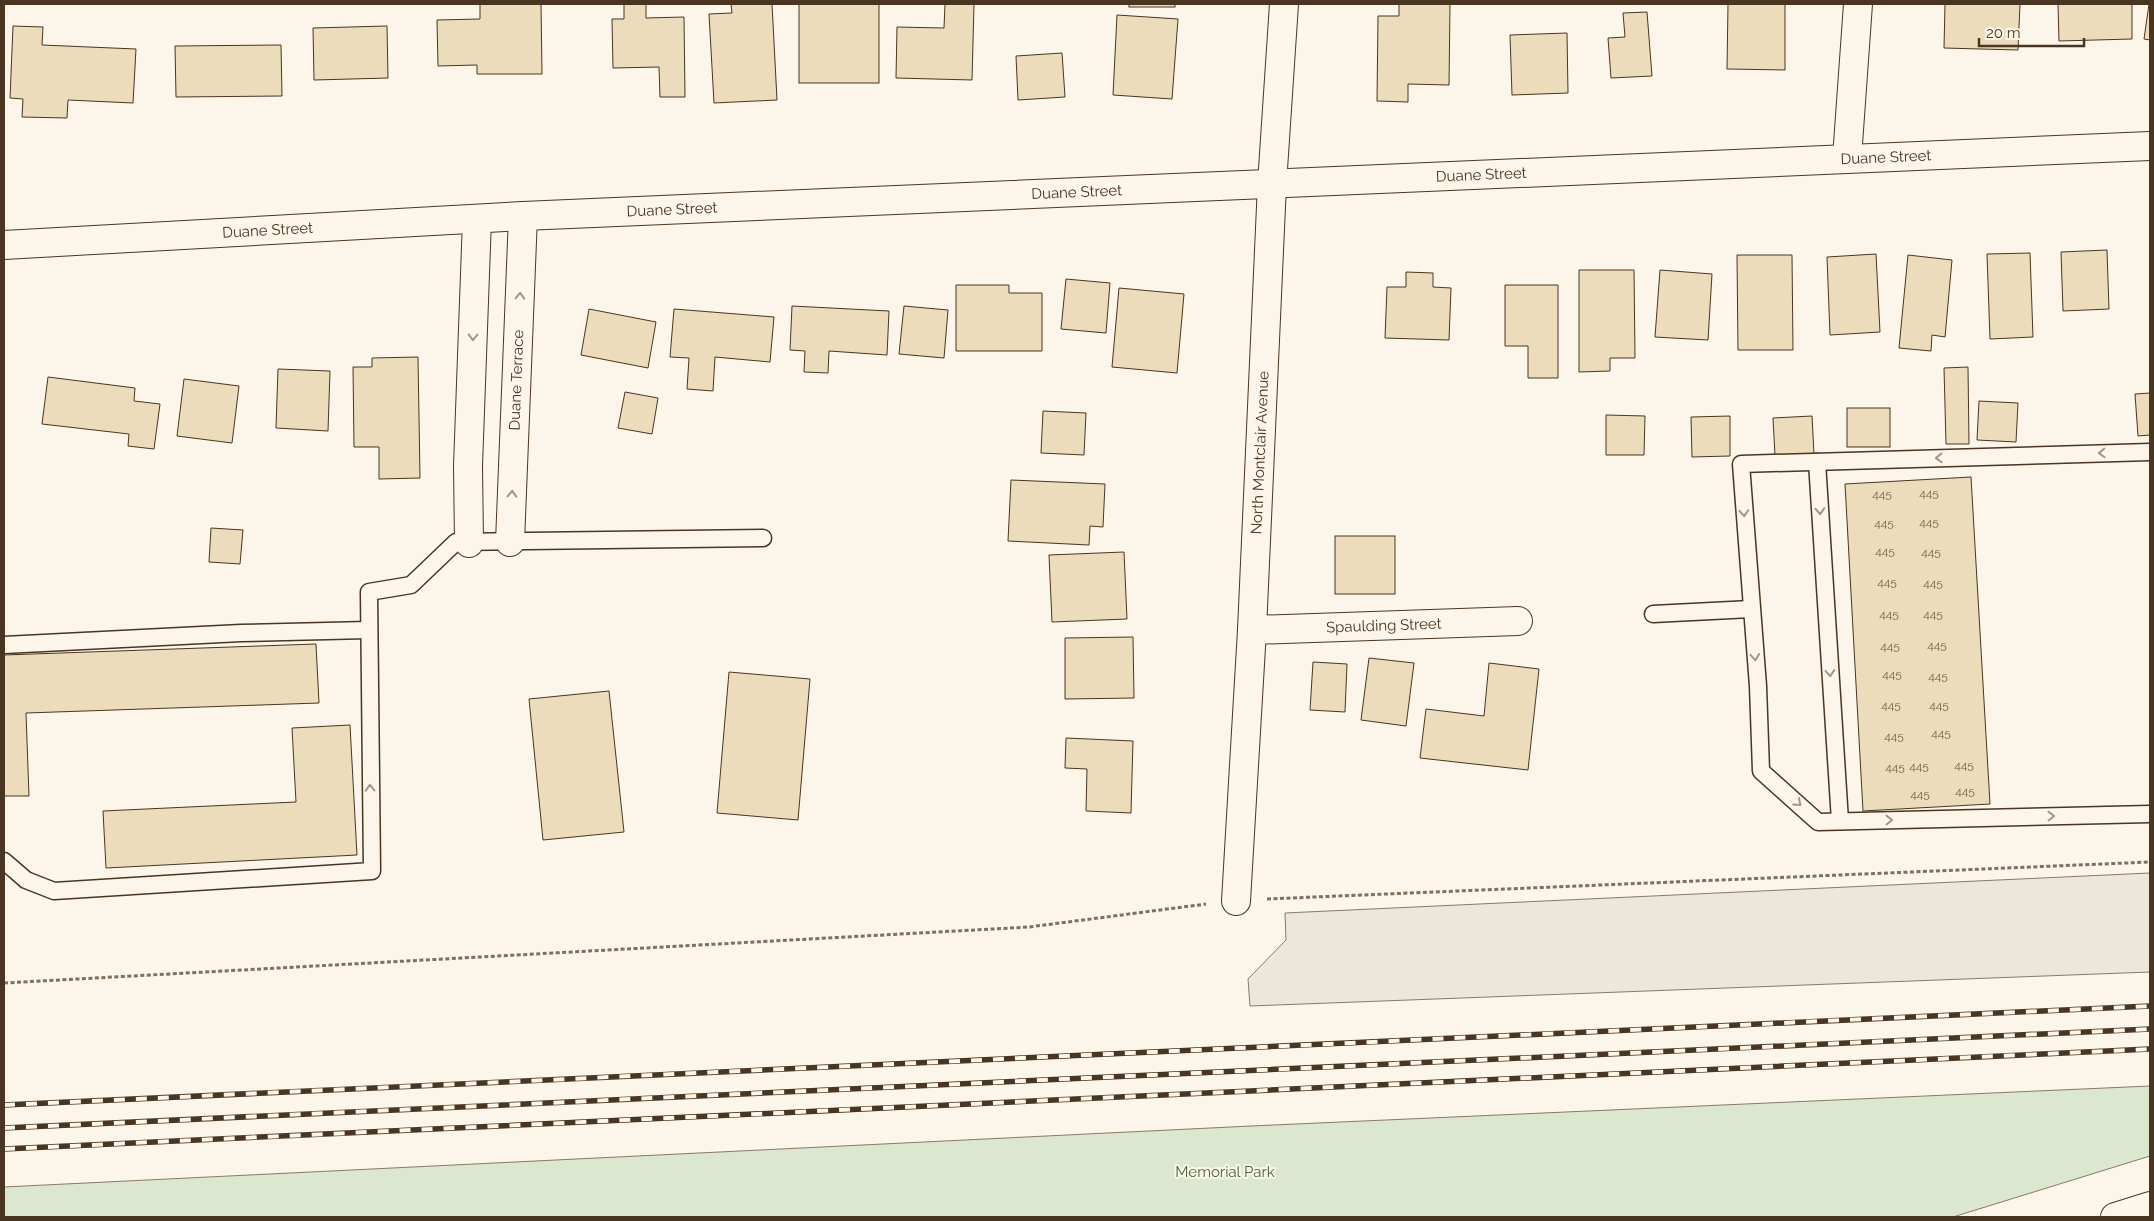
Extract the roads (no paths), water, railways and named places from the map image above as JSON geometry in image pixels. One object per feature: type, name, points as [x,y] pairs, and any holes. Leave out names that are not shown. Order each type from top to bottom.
[{"type":"street","name":"North Montclair Avenue","points":[[1236,901],[1252,630],[1272,184],[1284,4]]},
{"type":"street","points":[[1848,158],[1858,4]]},
{"type":"street","name":"Duane Street","points":[[4,245],[523,216],[2150,146]]},
{"type":"street","name":"Duane Terrace","points":[[510,542],[523,216]]},
{"type":"street","points":[[469,542],[468,466],[478,219]]},
{"type":"street","name":"Spaulding Street","points":[[1252,630],[1518,621]]},
{"type":"street","points":[[2115,1217],[2150,1206]]},
{"type":"lane","points":[[2150,452],[1741,464],[1758,686],[1761,771],[1818,822],[2150,814]]},
{"type":"lane","points":[[1816,462],[1840,821]]},
{"type":"lane","points":[[4,861],[26,880],[54,891],[372,871],[370,836],[369,592],[411,585],[456,542],[763,538]]},
{"type":"lane","points":[[1653,614],[1751,609]]},
{"type":"lane","points":[[4,645],[241,633],[368,630]]},
{"type":"railway","points":[[4,1105],[2150,1006]]},
{"type":"railway","points":[[4,1128],[2150,1029]]},
{"type":"railway","points":[[4,1149],[2150,1049]]},
{"type":"park label","name":"Memorial Park","points":[[1225,1172]]}]
